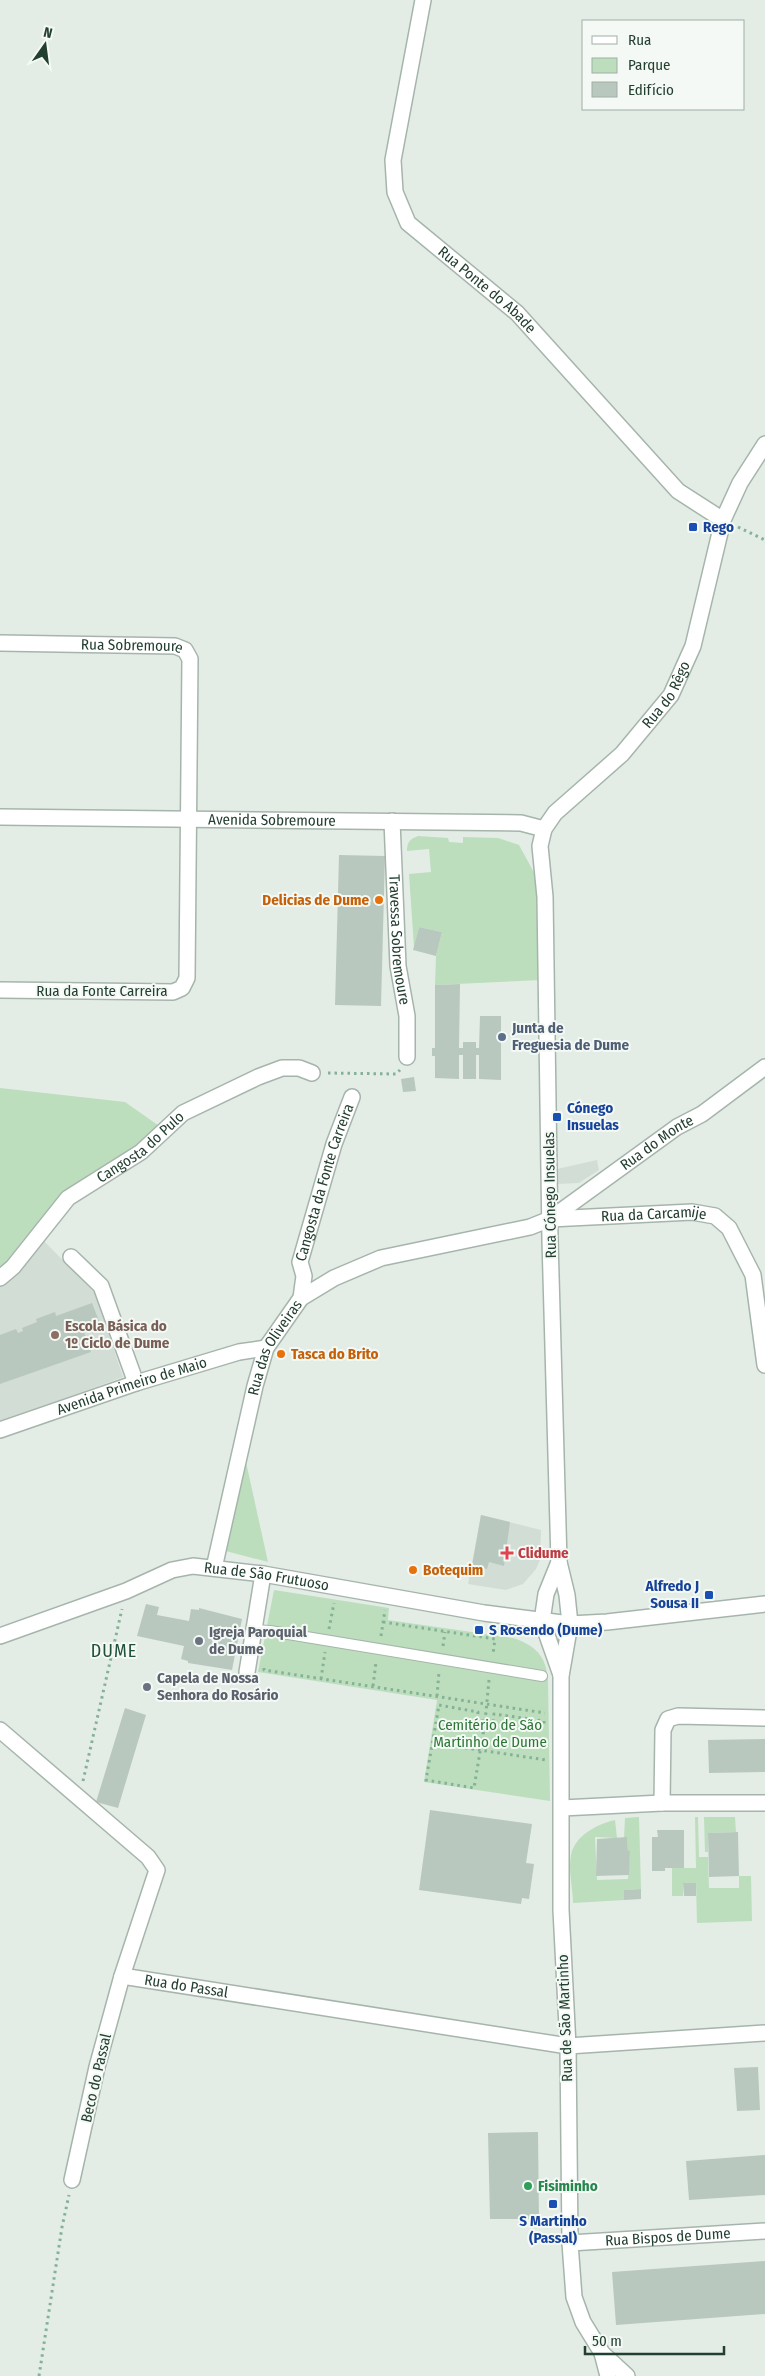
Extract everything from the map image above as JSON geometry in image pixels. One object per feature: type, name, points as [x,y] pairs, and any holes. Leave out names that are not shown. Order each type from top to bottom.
[{"type":"street","name":"Rua Ponte do Abade","points":[[423,0],[393,160],[395,192],[408,223],[517,313],[678,491],[724,520]]},
{"type":"street","name":"Rua do Rêgo","points":[[544,829],[555,813],[622,754],[670,695],[692,646],[724,520],[740,483],[765,444]]},
{"type":"street","name":"Rua Sobremoure","points":[[0,643],[175,646],[185,650],[190,659],[188,819]]},
{"type":"street","name":"Avenida Sobremoure","points":[[0,817],[521,823],[544,829]]},
{"type":"street","name":"Rua da Fonte Carreira","points":[[0,990],[173,992],[182,988],[187,978],[188,819]]},
{"type":"street","name":"Travessa Sobremoure","points":[[392,821],[398,966],[407,1016],[407,1057]]},
{"type":"street","name":"Rua Cónego Insuelas","points":[[544,829],[540,846],[546,897],[550,1219],[559,1562],[567,1595],[570,1624]]},
{"type":"street","name":"Rua do Monte","points":[[550,1219],[676,1127],[702,1114],[765,1067]]},
{"type":"street","name":"Cangosta do Pulo","points":[[0,1278],[13,1267],[68,1198],[141,1152],[183,1113],[258,1077],[282,1068],[299,1068],[312,1073]]},
{"type":"street","name":"Cangosta da Fonte Carreira","points":[[301,1298],[304,1276],[300,1262],[334,1144],[352,1096]]},
{"type":"street","name":"Rua da Carcamije","points":[[550,1219],[692,1212],[715,1216],[729,1228],[753,1275],[762,1301],[765,1365]]},
{"type":"street","name":"Rua das Oliveiras","points":[[214,1568],[255,1386],[266,1348],[301,1298],[334,1278],[381,1258],[530,1227],[550,1219]]},
{"type":"street","points":[[71,1257],[100,1286],[136,1384]]},
{"type":"street","name":"Avenida Primeiro de Maio","points":[[0,1430],[136,1384],[239,1352],[266,1348]]},
{"type":"street","name":"Rua Cónego Insuelas","points":[[542,1621],[546,1594],[559,1562]]},
{"type":"street","name":"Rua de São Frutuoso","points":[[0,1636],[126,1591],[172,1570],[193,1566],[263,1574],[484,1613],[570,1624],[607,1622],[765,1604]]},
{"type":"street","points":[[247,1672],[263,1574]]},
{"type":"street","name":"Rua de São Martinho","points":[[542,1621],[561,1676]]},
{"type":"street","name":"Rua de São Martinho","points":[[570,1624],[561,1676],[561,1910],[568,2046],[570,2243],[574,2297],[583,2322],[602,2353],[608,2376]]},
{"type":"street","points":[[662,1804],[663,1730],[668,1719],[678,1716],[765,1718]]},
{"type":"street","name":"Rua do Passal","points":[[0,1730],[148,1856],[156,1870],[122,1976],[568,2046],[765,2033]]},
{"type":"street","points":[[562,1808],[662,1804],[765,1804]]},
{"type":"street","name":"Beco do Passal","points":[[72,2180],[97,2067],[122,1976]]},
{"type":"street","name":"Rua Bispos de Dume","points":[[570,2243],[765,2231]]},
{"type":"street","name":"Rua de São Martinho","points":[[602,2353],[628,2376]]},
{"type":"lane","points":[[254,1630],[270,1631],[542,1676]]},
{"type":"path","points":[[724,520],[765,540]]},
{"type":"path","points":[[312,1073],[396,1074],[403,1067],[407,1057]]},
{"type":"path","points":[[79,1799],[126,1591]]},
{"type":"path","points":[[383,1622],[496,1639]]},
{"type":"path","points":[[487,1706],[485,1722],[479,1751],[474,1788],[426,1780],[439,1705],[478,1712],[478,1720],[485,1722],[493,1723],[494,1714],[544,1722]]},
{"type":"path","points":[[433,1744],[546,1760]]},
{"type":"path","points":[[39,2376],[62,2227],[72,2180]]},
{"type":"shaded area","points":[[597,1160],[599,1170],[579,1183],[556,1184],[557,1169]]},
{"type":"shaded area","name":"Escola Básica do 1º Ciclo de Dume","points":[[42,1239],[95,1293],[123,1377],[0,1422],[0,1283]]},
{"type":"shaded area","name":"Clidume","points":[[481,1515],[541,1530],[540,1560],[536,1569],[523,1584],[506,1590],[468,1584]]},
{"type":"green space","points":[[418,836],[448,838],[449,842],[463,843],[463,837],[498,838],[519,845],[537,878],[541,980],[435,985],[436,956],[442,932],[419,927],[414,947],[409,874],[431,872],[429,849],[407,851],[410,841]]},
{"type":"green space","points":[[0,1088],[125,1102],[162,1128],[82,1184],[0,1271]]},
{"type":"green space","points":[[242,1444],[268,1562],[218,1549]]},
{"type":"green space","name":"Cemitério de São Martinho de Dume","points":[[274,1590],[389,1608],[388,1620],[513,1638],[533,1648],[538,1652],[545,1664],[548,1679],[550,1801],[424,1782],[437,1700],[258,1672]]},
{"type":"green space","points":[[639,1817],[641,1889],[624,1890],[624,1900],[573,1903],[570,1861],[573,1848],[577,1842],[588,1832],[602,1824],[615,1820],[617,1838],[595,1837],[597,1880],[628,1879],[630,1851],[628,1851],[627,1838],[624,1838],[625,1818]]},
{"type":"green space","points":[[695,1817],[698,1817],[699,1857],[708,1857],[709,1888],[739,1888],[739,1876],[751,1876],[752,1921],[697,1923],[696,1883],[683,1883],[683,1896],[672,1896],[672,1868],[696,1868]]},
{"type":"green space","points":[[704,1817],[735,1817],[736,1832],[708,1833],[708,1852],[705,1852]]},
{"type":"building","points":[[339,855],[385,856],[381,1006],[335,1005]]},
{"type":"building","points":[[419,927],[442,932],[436,956],[413,950]]},
{"type":"building","points":[[460,984],[459,1048],[463,1048],[463,1042],[476,1042],[476,1048],[479,1048],[480,1016],[501,1016],[501,1080],[479,1079],[479,1055],[476,1055],[476,1079],[463,1079],[463,1055],[459,1055],[459,1079],[435,1078],[435,1056],[432,1056],[432,1048],[435,1048],[435,985]]},
{"type":"building","points":[[414,1077],[416,1091],[403,1092],[401,1079]]},
{"type":"building","points":[[92,1303],[101,1326],[84,1332],[91,1352],[0,1384],[0,1335],[16,1329],[18,1333],[23,1331],[22,1328],[37,1322],[36,1319],[55,1312],[56,1316]]},
{"type":"building","points":[[481,1515],[510,1522],[504,1566],[489,1562],[487,1569],[472,1566]]},
{"type":"building","name":"Igreja Paroquial de Dume","points":[[146,1604],[159,1607],[157,1615],[189,1621],[191,1609],[199,1610],[199,1608],[242,1619],[232,1670],[188,1663],[188,1661],[181,1659],[184,1646],[137,1636]]},
{"type":"building","points":[[125,1708],[146,1715],[118,1808],[96,1802]]},
{"type":"building","points":[[765,1739],[765,1772],[709,1773],[708,1740]]},
{"type":"building","points":[[430,1810],[532,1824],[526,1863],[534,1864],[529,1899],[522,1898],[521,1904],[419,1890]]},
{"type":"building","points":[[657,1830],[684,1830],[684,1868],[665,1868],[665,1871],[652,1871],[652,1837],[658,1837]]},
{"type":"building","points":[[738,1832],[739,1876],[709,1877],[708,1833]]},
{"type":"building","points":[[627,1837],[628,1851],[630,1851],[629,1875],[596,1876],[597,1839]]},
{"type":"building","points":[[683,1883],[696,1883],[696,1896],[684,1896]]},
{"type":"building","points":[[641,1889],[641,1899],[624,1900],[624,1890]]},
{"type":"building","points":[[758,2067],[760,2110],[737,2111],[734,2068]]},
{"type":"building","points":[[538,2132],[539,2219],[490,2219],[488,2133]]},
{"type":"building","points":[[765,2155],[765,2195],[689,2200],[686,2161]]},
{"type":"building","points":[[765,2261],[765,2314],[616,2325],[612,2272]]},
{"type":"place","name":"Rego","points":[[693,527]]},
{"type":"place","name":"Delicias de Dume","points":[[379,900]]},
{"type":"place","name":"Junta de Freguesia de Dume","points":[[502,1037]]},
{"type":"place","name":"Cónego Insuelas","points":[[557,1117]]},
{"type":"place","name":"Escola Básica do 1º Ciclo de Dume","points":[[55,1335]]},
{"type":"place","name":"Tasca do Brito","points":[[281,1354]]},
{"type":"place","name":"Clidume","points":[[507,1553]]},
{"type":"place","name":"Botequim","points":[[413,1570]]},
{"type":"place","name":"Alfredo J Sousa II","points":[[709,1595]]},
{"type":"place","name":"S Rosendo (Dume)","points":[[479,1630]]},
{"type":"place","name":"Igreja Paroquial de Dume","points":[[199,1641]]},
{"type":"place","name":"Capela de Nossa Senhora do Rosário","points":[[147,1687]]},
{"type":"place","name":"Fisiminho","points":[[528,2186]]},
{"type":"place","name":"S Martinho (Passal)","points":[[553,2204]]},
{"type":"district","name":"DUME","points":[[114,1651]]}]
